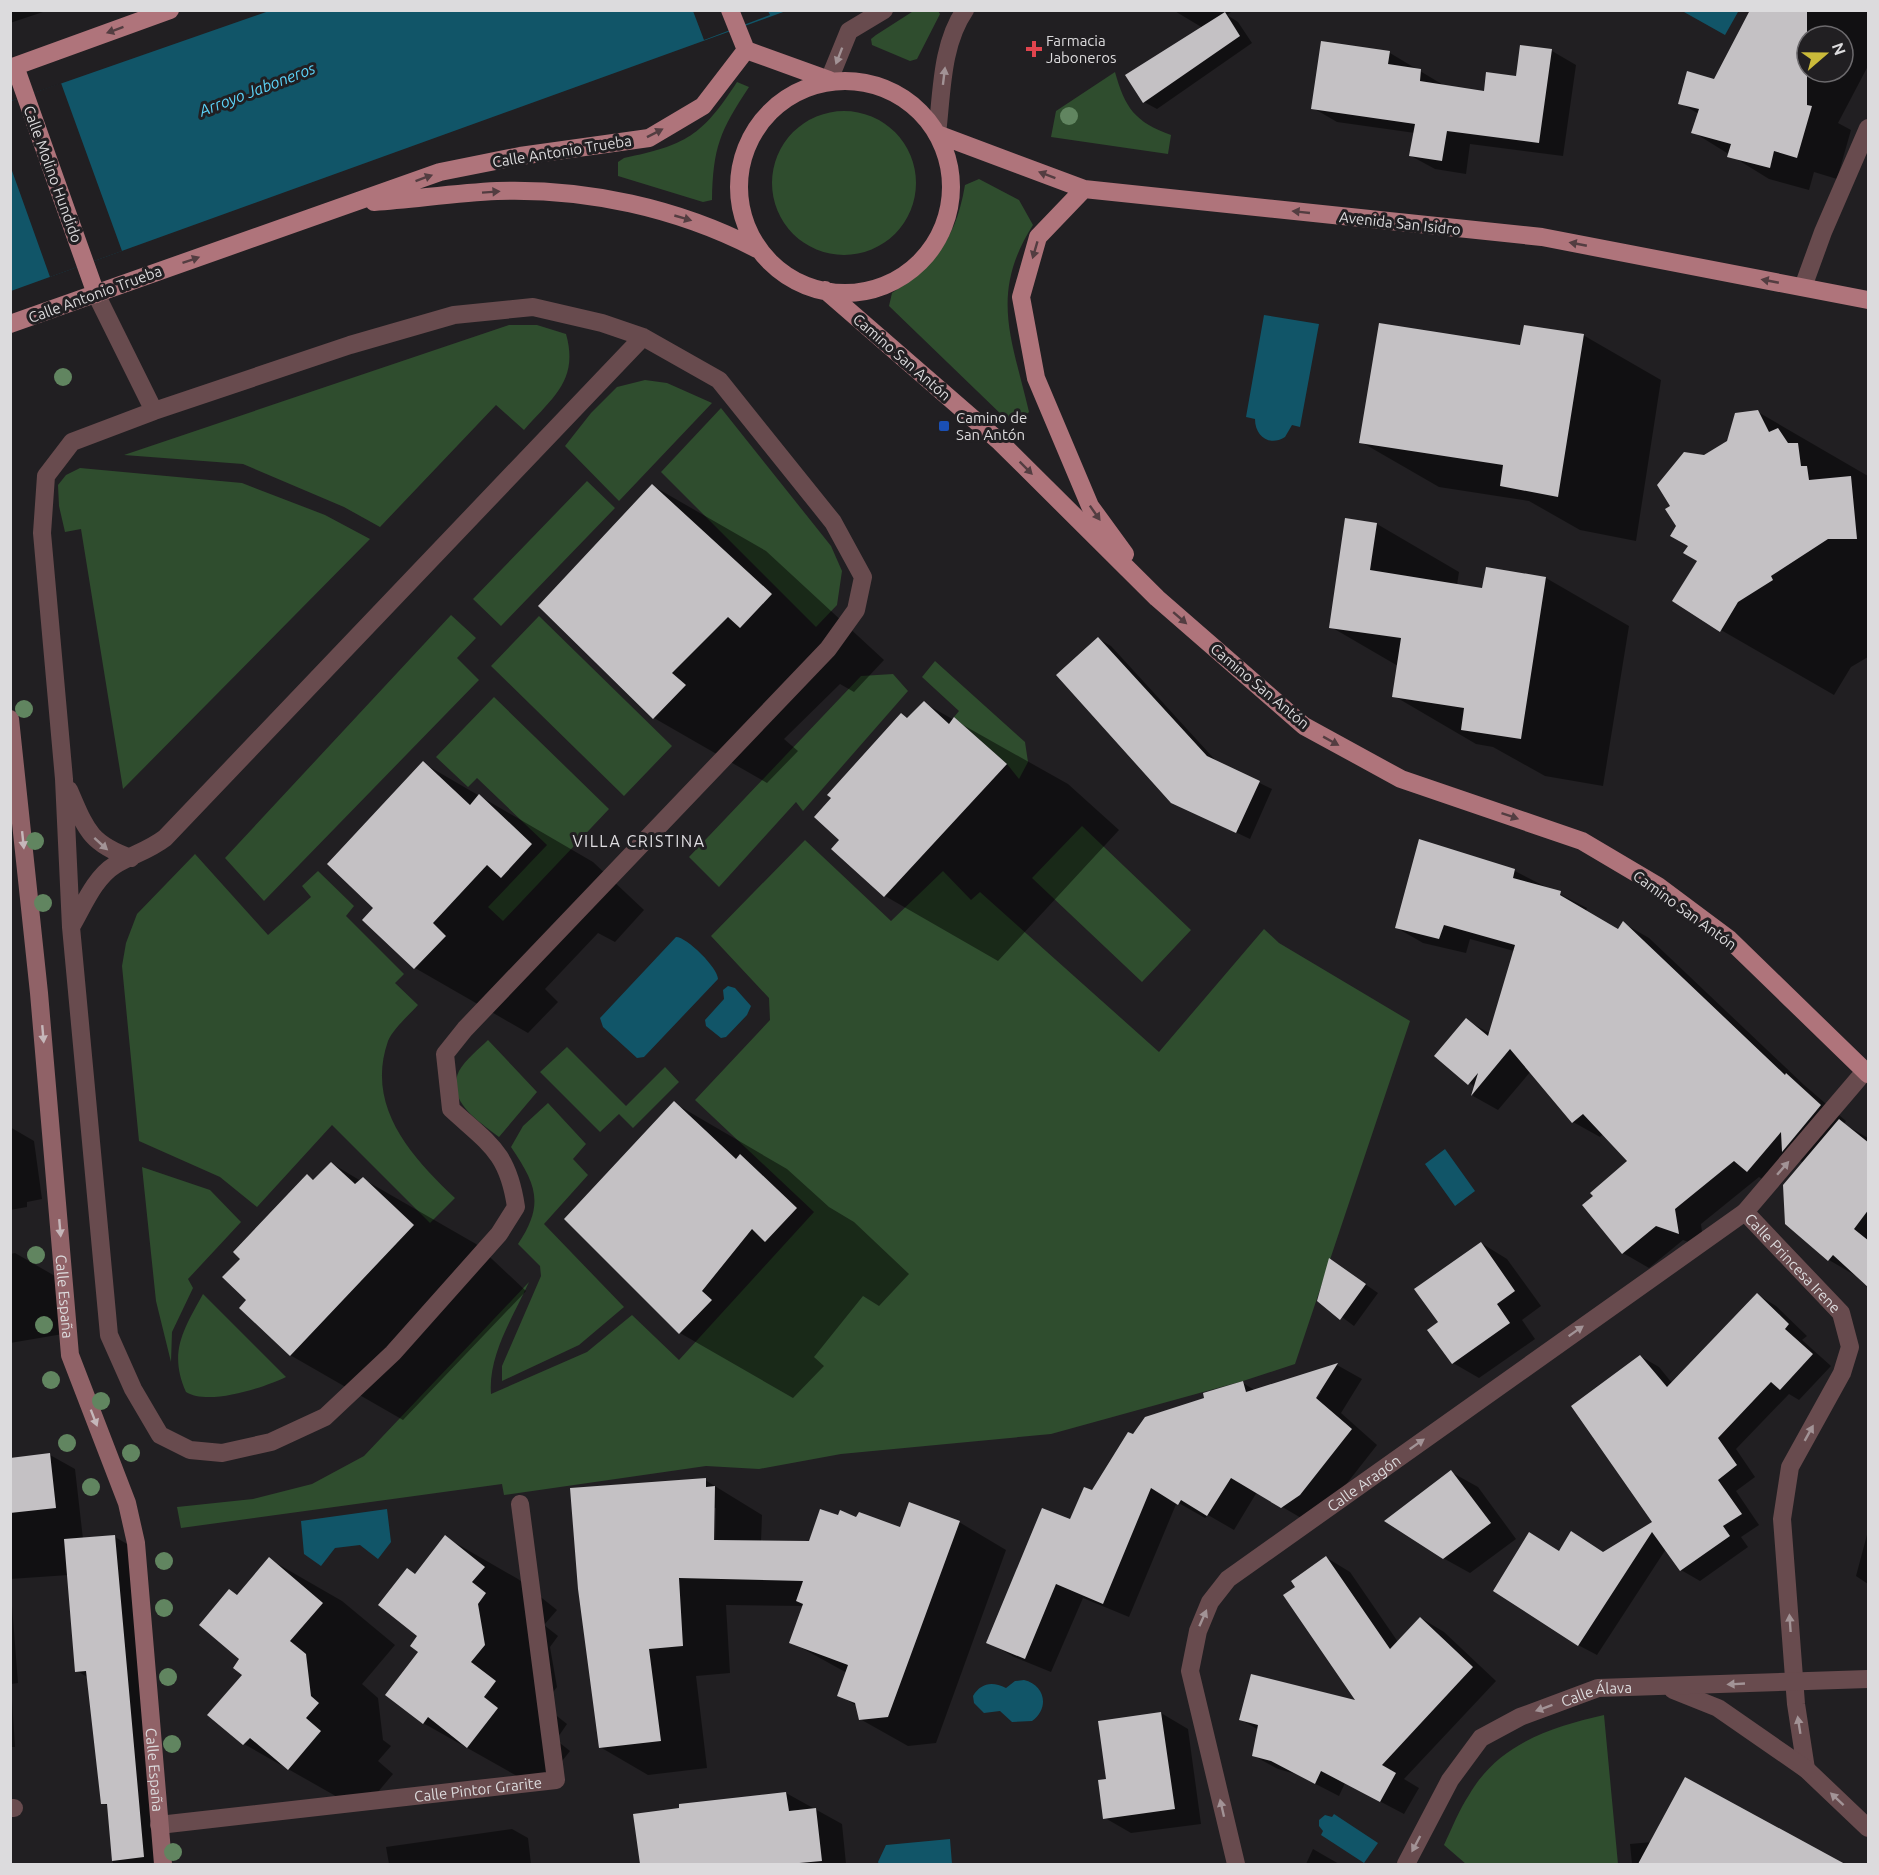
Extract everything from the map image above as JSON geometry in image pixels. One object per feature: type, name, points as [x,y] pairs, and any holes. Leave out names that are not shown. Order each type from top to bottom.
[{"type":"main road","points":[[12,63],[170,10]]},
{"type":"main road","points":[[734,19],[746,50],[829,80],[869,82],[904,97],[937,134],[951,176],[946,221],[924,259],[888,285],[844,294],[787,277],[757,249],[740,210],[740,160],[764,115],[786,97],[829,80]]},
{"type":"main road","name":"Calle Antonio Trueba","points":[[10,324],[440,172],[520,156],[649,138],[703,106],[746,50]]},
{"type":"main road","name":"Calle Molino Hundido","points":[[12,63],[96,294]]},
{"type":"main road","name":"Avenida San Isidro","points":[[937,134],[1084,189],[1542,237],[1869,300]]},
{"type":"main road","points":[[1084,189],[1038,237],[1021,297],[1036,378],[1090,506],[1157,598]]},
{"type":"main road","name":"Calle Antonio Trueba","points":[[349,205],[498,191],[600,196],[719,229],[757,249]]},
{"type":"main road","name":"Camino San Antón","points":[[825,290],[999,442],[1157,598],[1304,726],[1401,779],[1582,841],[1658,886],[1729,939],[1867,1072]]},
{"type":"street","points":[[829,80],[849,31],[884,10]]},
{"type":"street","points":[[937,134],[948,48],[956,23],[964,10]]},
{"type":"street","points":[[1803,287],[1823,232],[1869,128]]},
{"type":"street","points":[[96,294],[154,411]]},
{"type":"street","points":[[533,307],[602,323],[644,337],[719,380],[833,522],[862,577],[856,610],[828,649],[465,1029],[445,1054],[451,1109],[500,1154],[512,1179],[516,1207],[499,1234],[393,1353],[326,1418],[271,1442],[222,1453],[190,1450],[160,1435],[133,1389],[109,1335],[71,927],[64,779],[42,533],[46,476],[72,442],[154,411],[350,345],[454,315],[533,307]]},
{"type":"street","points":[[71,927],[102,876],[115,865],[148,851],[165,838],[644,337]]},
{"type":"street","name":"Calle España","points":[[10,719],[39,993],[70,1355],[127,1503],[136,1543],[163,1864]]},
{"type":"street","points":[[64,779],[87,830],[107,850],[131,858]]},
{"type":"street","name":"Calle Princesa Irene","points":[[1806,1769],[1794,1681],[1782,1519],[1790,1467],[1842,1373],[1850,1347],[1841,1313],[1744,1212],[1867,1072]]},
{"type":"street","name":"Calle Aragón","points":[[1236,1864],[1190,1671],[1198,1631],[1210,1602],[1228,1579],[1744,1212]]},
{"type":"street","name":"Calle Pintor Grarite","points":[[159,1825],[556,1780],[520,1504]]},
{"type":"street","name":"Calle Álava","points":[[1406,1864],[1450,1780],[1480,1738],[1520,1717],[1598,1688],[1869,1679]]},
{"type":"street","points":[[1665,1686],[1718,1708],[1806,1769],[1869,1828]]},
{"type":"green space","points":[[915,10],[938,11],[940,14],[917,59],[910,61],[872,45],[871,39]]},
{"type":"green space","points":[[1115,72],[1123,95],[1133,112],[1148,125],[1171,135],[1168,154],[1051,137],[1056,111]]},
{"type":"green space","points":[[737,82],[749,87],[731,116],[720,140],[714,166],[712,200],[703,202],[618,176],[618,162],[624,158],[663,148],[691,135],[713,115]]},
{"type":"green space","points":[[844,111],[858,112],[872,117],[895,132],[910,155],[915,169],[915,197],[910,211],[895,234],[872,249],[858,254],[844,255],[830,254],[816,249],[793,234],[778,211],[773,197],[772,183],[773,169],[778,155],[793,132],[816,117],[830,112]]},
{"type":"green space","points":[[979,179],[1019,200],[1033,225],[1019,250],[1011,273],[1008,295],[1011,339],[1029,412],[1012,419],[1005,418],[889,306],[892,293],[921,271],[942,248],[956,220],[965,185]]},
{"type":"green space","points":[[509,325],[537,325],[566,334],[569,364],[561,387],[524,430],[496,405],[380,527],[344,507],[243,464],[124,455]]},
{"type":"green space","points":[[645,380],[667,383],[712,403],[619,501],[565,446],[591,413],[617,387]]},
{"type":"green space","points":[[721,408],[831,546],[842,571],[837,605],[816,627],[661,472]]},
{"type":"green space","points":[[80,468],[242,483],[325,515],[370,539],[123,789],[81,529],[65,532],[59,506],[58,485],[66,475]]},
{"type":"green space","points":[[587,481],[615,508],[501,626],[473,599]]},
{"type":"green space","points":[[451,615],[476,638],[457,658],[479,680],[264,901],[225,858]]},
{"type":"green space","points":[[539,616],[672,746],[624,796],[491,666]]},
{"type":"green space","points":[[935,661],[1025,742],[1028,762],[1019,779],[1007,764],[954,717],[959,711],[922,677]]},
{"type":"green space","points":[[893,674],[908,691],[803,811],[796,802],[719,887],[689,857],[861,676]]},
{"type":"green space","points":[[494,697],[609,809],[503,921],[488,907],[547,845],[477,778],[468,787],[436,757]]},
{"type":"green space","points":[[1082,826],[1191,930],[1142,982],[1032,878]]},
{"type":"green space","points":[[805,840],[891,921],[943,871],[971,900],[980,892],[1159,1052],[1264,929],[1279,943],[1410,1021],[1295,1364],[1243,1381],[1051,1434],[841,1454],[759,1469],[706,1466],[504,1495],[502,1484],[181,1528],[177,1507],[253,1499],[312,1484],[364,1456],[529,1282],[497,1351],[491,1379],[491,1394],[587,1352],[632,1315],[679,1360],[814,1212],[695,1100],[770,1020],[769,998],[711,936]]},
{"type":"green space","points":[[195,854],[268,935],[311,897],[302,886],[318,871],[354,906],[346,916],[404,974],[395,983],[418,1005],[390,1036],[383,1065],[383,1088],[388,1109],[409,1148],[455,1198],[430,1223],[332,1125],[257,1207],[220,1177],[139,1141],[122,966],[126,943],[137,914]]},
{"type":"green space","points":[[488,1040],[537,1092],[499,1137],[466,1109],[457,1092],[456,1082],[459,1071]]},
{"type":"green space","points":[[567,1047],[626,1106],[665,1067],[679,1082],[633,1128],[619,1114],[600,1132],[540,1072]]},
{"type":"green space","points":[[548,1103],[586,1144],[573,1159],[588,1175],[544,1224],[624,1307],[579,1345],[502,1381],[502,1366],[541,1276],[540,1266],[518,1244],[532,1217],[534,1194],[526,1172],[511,1147],[523,1126]]},
{"type":"green space","points":[[142,1167],[210,1190],[241,1222],[188,1279],[193,1288],[172,1332],[171,1362],[156,1301]]},
{"type":"green space","points":[[203,1294],[286,1377],[236,1394],[208,1397],[186,1392],[178,1365],[178,1353],[190,1318]]},
{"type":"green space","points":[[1604,1715],[1618,1864],[1466,1864],[1444,1845],[1465,1801],[1481,1777],[1510,1750],[1546,1732]]},
{"type":"water","points":[[1685,10],[1736,10],[1738,12],[1725,35],[1684,12]]},
{"type":"water","name":"Arroyo Jaboneros","points":[[269,11],[786,11],[11,291],[11,101]]},
{"type":"water","points":[[1264,315],[1319,324],[1300,427],[1292,425],[1285,437],[1274,441],[1260,435],[1255,419],[1246,417]]},
{"type":"water","points":[[676,937],[687,942],[701,954],[713,968],[718,979],[644,1057],[637,1058],[603,1027],[600,1018]]},
{"type":"water","points":[[728,986],[735,988],[751,1006],[747,1015],[726,1037],[721,1038],[706,1026],[705,1020],[724,999],[723,990]]},
{"type":"water","points":[[1445,1149],[1475,1191],[1455,1206],[1425,1164]]},
{"type":"water","points":[[387,1509],[391,1542],[378,1559],[360,1545],[335,1548],[321,1566],[304,1554],[301,1521]]},
{"type":"water","points":[[1024,1680],[1037,1687],[1043,1698],[1041,1710],[1032,1721],[1012,1722],[1000,1711],[984,1713],[974,1703],[973,1696],[987,1684],[996,1684],[1006,1688],[1015,1681]]},
{"type":"water","points":[[1334,1814],[1378,1843],[1364,1863],[1321,1835],[1323,1831],[1319,1826],[1319,1820],[1325,1815],[1332,1817]]},
{"type":"water","points":[[950,1839],[952,1864],[879,1864],[878,1862],[886,1845]]},
{"type":"pier","points":[[693,11],[768,11],[770,15],[704,40]]},
{"type":"pier","points":[[61,83],[122,251],[50,277],[11,168],[11,101]]},
{"type":"building","points":[[1750,10],[1807,10],[1807,24],[1795,24],[1795,84],[1807,84],[1807,105],[1812,106],[1797,158],[1774,151],[1770,168],[1727,157],[1731,144],[1691,133],[1699,109],[1678,104],[1687,71],[1714,79]]},
{"type":"building","points":[[1225,12],[1240,36],[1143,103],[1125,75]]},
{"type":"building","points":[[1321,41],[1390,51],[1388,64],[1421,69],[1420,81],[1484,91],[1486,72],[1516,76],[1520,45],[1552,49],[1539,143],[1447,131],[1442,161],[1409,156],[1415,124],[1311,109]]},
{"type":"building","points":[[1379,323],[1520,345],[1524,325],[1584,334],[1558,497],[1500,486],[1503,465],[1359,443]]},
{"type":"building","points":[[1758,410],[1769,432],[1778,428],[1788,443],[1798,443],[1801,466],[1807,466],[1809,480],[1851,476],[1857,539],[1828,539],[1771,576],[1773,580],[1738,602],[1720,632],[1672,601],[1697,561],[1683,553],[1688,546],[1670,536],[1676,526],[1665,509],[1670,506],[1657,485],[1684,452],[1704,455],[1727,441],[1735,413]]},
{"type":"building","points":[[652,484],[772,594],[740,628],[728,617],[672,673],[686,685],[653,719],[538,606]]},
{"type":"building","points":[[1345,518],[1377,523],[1370,570],[1482,588],[1486,567],[1546,577],[1521,739],[1461,730],[1464,708],[1392,697],[1401,638],[1329,628]]},
{"type":"building","points":[[1098,637],[1207,756],[1260,781],[1236,833],[1171,803],[1056,675]]},
{"type":"building","points":[[924,701],[949,724],[954,717],[1007,764],[884,897],[831,849],[839,840],[814,817],[831,798],[827,795],[901,713],[907,718]]},
{"type":"building","points":[[423,761],[470,805],[479,794],[532,844],[501,878],[487,865],[433,923],[446,936],[414,969],[362,920],[373,908],[327,864]]},
{"type":"building","points":[[1419,839],[1515,869],[1513,878],[1561,891],[1560,895],[1618,929],[1623,921],[1785,1075],[1786,1073],[1821,1105],[1782,1152],[1781,1132],[1747,1172],[1734,1161],[1675,1209],[1679,1234],[1656,1226],[1622,1254],[1582,1205],[1593,1196],[1590,1193],[1627,1161],[1583,1114],[1572,1123],[1510,1049],[1471,1096],[1478,1073],[1468,1085],[1434,1056],[1466,1018],[1488,1036],[1515,945],[1444,925],[1439,939],[1395,928]]},
{"type":"building","points":[[674,1101],[736,1159],[740,1154],[797,1208],[765,1242],[752,1229],[702,1291],[712,1300],[679,1334],[564,1219]]},
{"type":"building","points":[[1839,1119],[1869,1143],[1869,1209],[1854,1229],[1869,1241],[1869,1288],[1833,1255],[1828,1261],[1785,1224],[1783,1185]]},
{"type":"building","points":[[331,1162],[355,1184],[363,1177],[414,1225],[290,1356],[239,1308],[246,1300],[222,1277],[240,1259],[233,1252],[307,1174],[313,1180]]},
{"type":"building","points":[[1481,1242],[1515,1291],[1497,1304],[1510,1323],[1452,1364],[1427,1330],[1438,1322],[1414,1289]]},
{"type":"building","points":[[1329,1258],[1366,1284],[1340,1320],[1317,1301]]},
{"type":"building","points":[[1757,1293],[1789,1324],[1785,1329],[1813,1354],[1780,1390],[1771,1382],[1718,1438],[1737,1465],[1718,1480],[1742,1514],[1723,1526],[1730,1536],[1680,1571],[1652,1532],[1578,1646],[1493,1591],[1529,1532],[1559,1551],[1571,1531],[1603,1552],[1652,1522],[1571,1406],[1640,1355],[1667,1387]]},
{"type":"building","points":[[1338,1363],[1316,1398],[1352,1429],[1300,1495],[1281,1508],[1231,1478],[1207,1516],[1181,1500],[1178,1505],[1151,1488],[1103,1604],[1056,1584],[1025,1659],[986,1643],[1042,1508],[1070,1519],[1084,1487],[1092,1490],[1128,1432],[1133,1434],[1145,1417],[1204,1398],[1203,1393],[1243,1381],[1246,1392]]},
{"type":"building","points":[[50,1453],[56,1508],[10,1513],[10,1458]]},
{"type":"building","points":[[1451,1470],[1491,1523],[1443,1559],[1384,1521]]},
{"type":"building","points":[[706,1478],[706,1487],[715,1486],[714,1540],[809,1541],[820,1509],[838,1515],[840,1510],[856,1517],[859,1512],[900,1527],[909,1502],[960,1521],[888,1717],[859,1720],[855,1703],[837,1696],[848,1665],[789,1643],[803,1604],[796,1601],[803,1581],[679,1578],[683,1646],[649,1649],[661,1741],[599,1748],[578,1589],[570,1488]]},
{"type":"building","points":[[115,1535],[144,1857],[112,1861],[107,1804],[101,1804],[86,1671],[75,1672],[64,1539]]},
{"type":"building","points":[[445,1535],[485,1567],[472,1582],[486,1593],[478,1604],[485,1645],[471,1662],[496,1681],[484,1697],[498,1708],[467,1748],[428,1717],[423,1724],[385,1695],[418,1652],[410,1646],[417,1636],[378,1605],[407,1568],[415,1574]]},
{"type":"building","points":[[1326,1556],[1390,1649],[1420,1617],[1473,1667],[1382,1765],[1396,1773],[1380,1802],[1321,1771],[1315,1784],[1271,1761],[1252,1756],[1258,1725],[1239,1720],[1251,1674],[1355,1700],[1283,1595],[1295,1587],[1291,1581]]},
{"type":"building","points":[[269,1557],[323,1603],[290,1641],[306,1654],[311,1696],[319,1703],[306,1718],[321,1731],[288,1770],[250,1738],[243,1745],[207,1715],[242,1675],[233,1668],[239,1659],[199,1625],[229,1589],[237,1595]]},
{"type":"building","points":[[1161,1712],[1175,1809],[1103,1819],[1098,1780],[1106,1779],[1098,1721]]},
{"type":"building","points":[[1685,1777],[1845,1864],[1638,1864]]},
{"type":"building","points":[[786,1792],[789,1811],[816,1808],[822,1861],[788,1864],[640,1864],[633,1814],[679,1808],[679,1804]]},
{"type":"place","name":"Farmacia Jaboneros","points":[[1034,49]]},
{"type":"place","name":"Camino de San Antón","points":[[944,426]]},
{"type":"district","name":"VILLA CRISTINA","points":[[639,841]]}]
